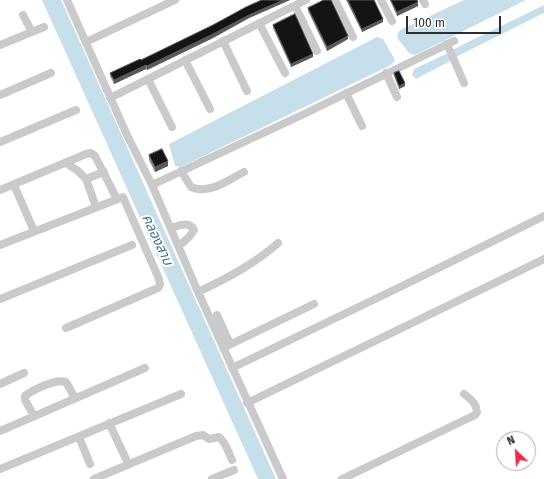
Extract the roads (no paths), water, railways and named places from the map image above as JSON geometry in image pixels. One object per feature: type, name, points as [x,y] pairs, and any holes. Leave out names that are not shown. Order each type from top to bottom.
[{"type":"street","points":[[67,0],[110,98],[152,185],[198,292],[227,346]]},
{"type":"street","points":[[86,42],[175,0]]},
{"type":"street","points":[[110,98],[306,0]]},
{"type":"street","points":[[334,0],[353,37]]},
{"type":"street","points":[[381,0],[392,21]]},
{"type":"street","points":[[295,6],[317,51]]},
{"type":"street","points":[[23,15],[32,32]]},
{"type":"street","points":[[260,23],[286,73]]},
{"type":"street","points":[[0,45],[44,27]]},
{"type":"street","points":[[223,41],[247,92]]},
{"type":"street","points":[[152,185],[450,43],[464,83]]},
{"type":"street","points":[[185,60],[210,109]]},
{"type":"street","points":[[0,95],[51,73]]},
{"type":"street","points":[[386,73],[397,98]]},
{"type":"street","points":[[148,79],[172,127]]},
{"type":"street","points":[[346,93],[362,126]]},
{"type":"street","points":[[0,142],[76,110]]},
{"type":"street","points":[[0,190],[91,153],[95,156],[117,199]]},
{"type":"street","points":[[66,163],[78,171],[86,179],[96,207]]},
{"type":"street","points":[[181,171],[191,187],[203,190],[213,188],[244,172]]},
{"type":"street","points":[[86,179],[104,172]]},
{"type":"street","points":[[14,185],[34,231]]},
{"type":"street","points":[[0,245],[123,197],[159,279],[160,285],[151,292],[66,328]]},
{"type":"street","points":[[232,368],[544,216]]},
{"type":"street","points":[[171,228],[188,224],[192,226],[194,230],[179,246]]},
{"type":"street","points":[[198,292],[219,283],[246,267],[278,243]]},
{"type":"street","points":[[0,299],[132,245]]},
{"type":"street","points":[[248,403],[544,259]]},
{"type":"street","points":[[227,346],[314,304]]},
{"type":"street","points":[[217,315],[232,368],[283,479]]},
{"type":"street","points":[[0,431],[74,396],[145,368]]},
{"type":"street","points":[[0,384],[24,373]]},
{"type":"street","points":[[33,415],[25,396],[29,392],[57,380],[62,380],[66,382],[74,396]]},
{"type":"street","points":[[0,469],[181,394]]},
{"type":"street","points":[[342,479],[475,415],[477,408],[472,400],[464,394]]},
{"type":"street","points":[[109,423],[126,459]]},
{"type":"street","points":[[94,479],[196,436],[203,435],[210,439],[221,438],[224,441],[232,460]]},
{"type":"street","points":[[79,437],[90,464]]},
{"type":"street","points":[[212,479],[234,470]]},
{"type":"water","name":"คลองสาม","points":[[42,0],[61,0],[276,479],[258,479]]},
{"type":"water","points":[[464,0],[526,0],[415,55],[409,53],[398,39],[397,35],[400,30]]},
{"type":"water","points":[[544,5],[544,13],[454,58],[452,50]]},
{"type":"water","points":[[377,37],[383,39],[395,60],[391,65],[181,167],[175,166],[169,144]]},
{"type":"water","points":[[448,53],[452,60],[416,79],[412,75],[414,69]]}]
